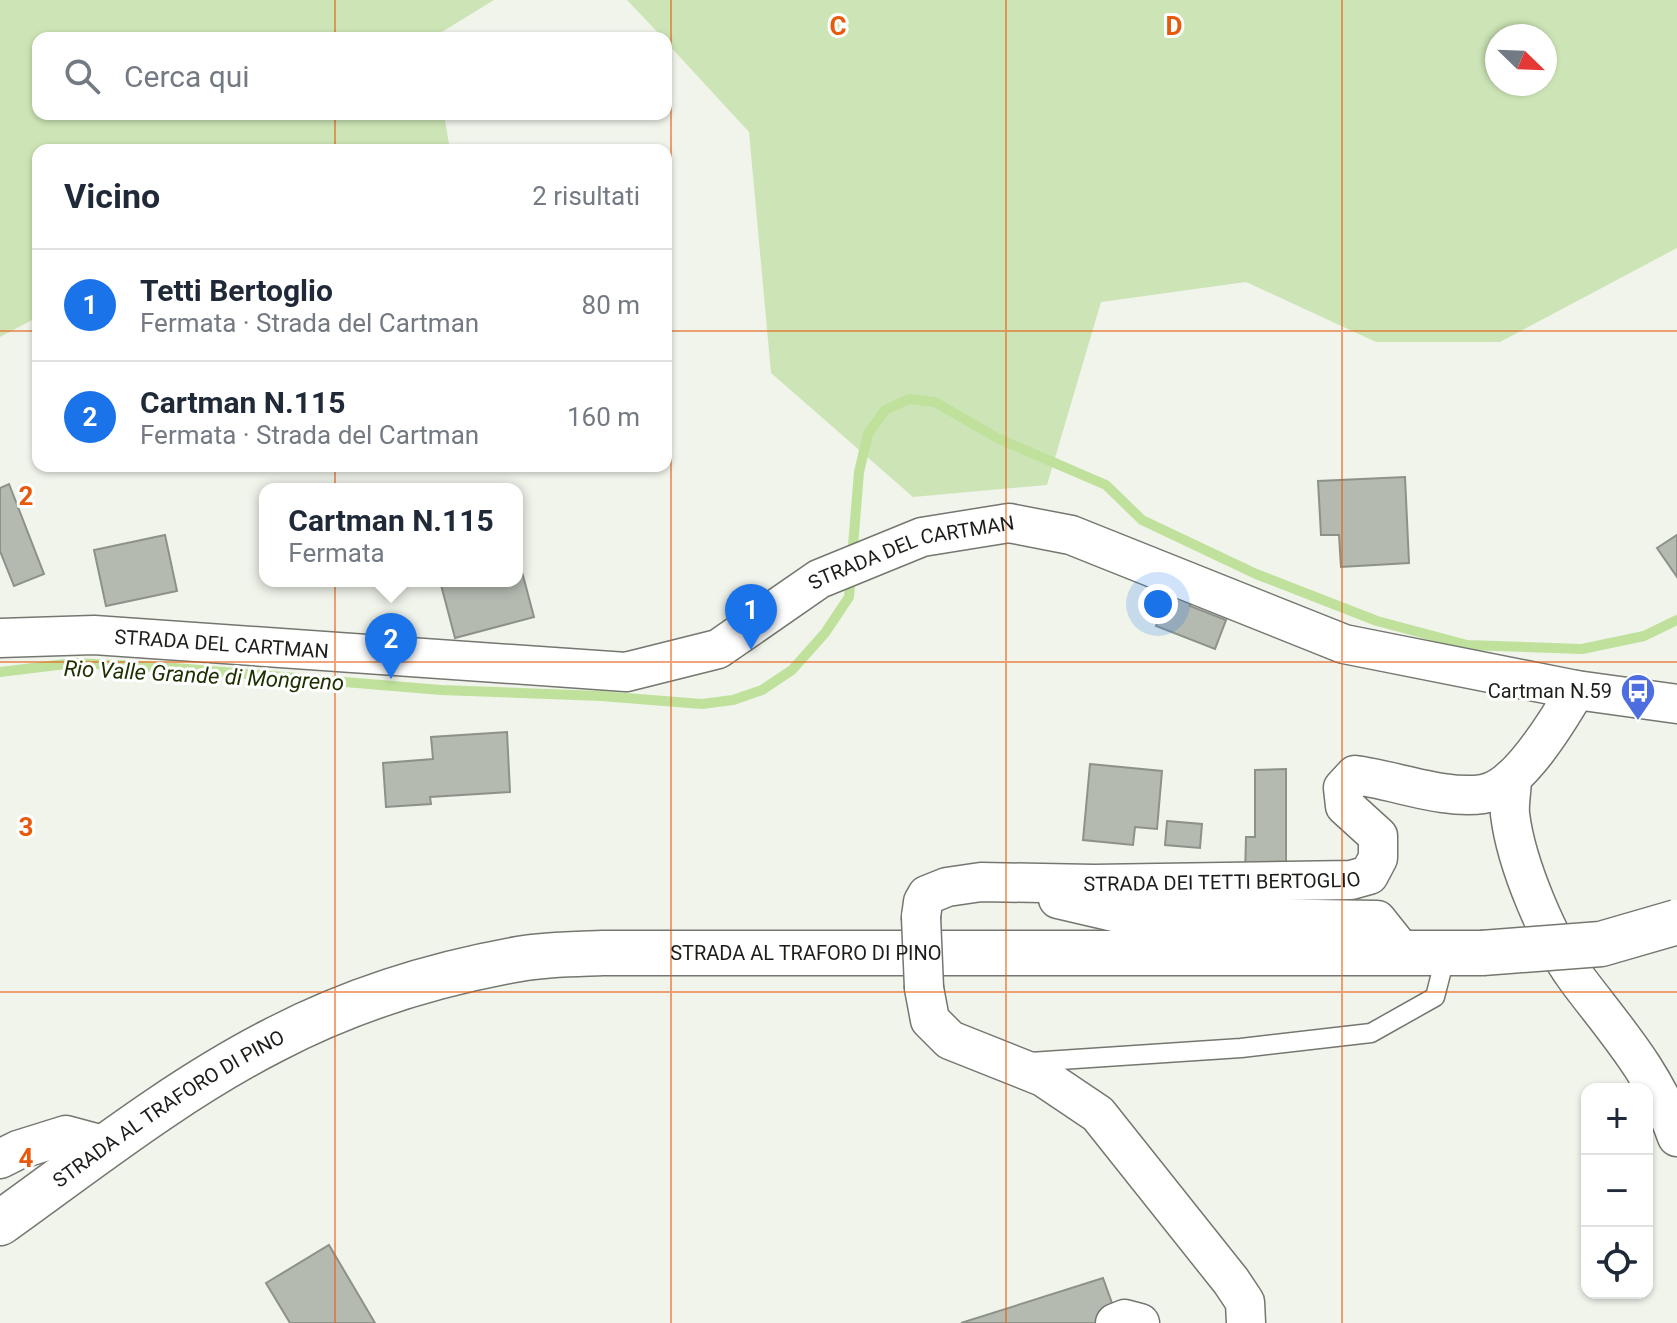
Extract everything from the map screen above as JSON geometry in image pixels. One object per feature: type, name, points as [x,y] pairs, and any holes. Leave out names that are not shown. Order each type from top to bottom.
[{"type":"main road","name":"STRADA AL TRAFORO DI PINO","points":[[0,1223],[197,1084],[273,1040],[353,1004],[445,976],[521,958],[603,953],[1444,954],[1601,944],[1677,922]]},
{"type":"street","name":"STRADA DEL CARTMAN","points":[[0,638],[94,635],[626,672],[718,649],[819,579],[922,537],[1009,523],[1071,535],[1344,644],[1576,690],[1677,704]]},
{"type":"street","name":"STRADA DEI TETTI BERTOGLIO","points":[[1246,1323],[1245,1302],[1231,1281],[1098,1114],[1043,1077],[950,1040],[930,1020],[924,988],[923,902],[927,895],[947,887],[981,882],[1094,884],[1351,880],[1369,875],[1378,858],[1378,836],[1345,806],[1343,788],[1355,775],[1383,778],[1447,793],[1485,794],[1512,778],[1541,745],[1576,690]]},
{"type":"street","points":[[1512,778],[1510,813],[1522,865],[1540,912],[1578,981],[1641,1062],[1677,1137]]},
{"type":"street","name":"STRADA DEI TETTI BERTOGLIO","points":[[981,882],[1131,916],[1377,920],[1444,954]]},
{"type":"street","points":[[0,1159],[66,1135],[107,1146]]},
{"type":"street","points":[[1115,1323],[1125,1319],[1140,1323]]},
{"type":"lane","points":[[1008,1063],[1241,1048],[1371,1033],[1435,997],[1444,954]]},
{"type":"green space","points":[[0,0],[494,0],[442,32],[32,32],[32,120],[445,120],[449,144],[32,144],[32,320],[0,337]]},
{"type":"green space","points":[[627,0],[1677,0],[1677,248],[1500,342],[1376,342],[1246,282],[1101,302],[1047,485],[913,497],[771,373],[749,132],[672,49],[672,32],[657,32]]},
{"type":"building","points":[[1405,477],[1409,563],[1341,567],[1339,535],[1321,535],[1318,481]]},
{"type":"building","points":[[9,484],[44,574],[14,586],[0,551],[0,488]]},
{"type":"building","points":[[165,535],[177,591],[106,606],[94,550]]},
{"type":"building","points":[[1677,535],[1677,577],[1657,548]]},
{"type":"building","points":[[523,576],[534,617],[455,638],[442,587],[523,587]]},
{"type":"building","points":[[1172,584],[1195,593],[1190,606],[1226,620],[1215,649],[1156,626]]},
{"type":"building","points":[[507,732],[510,792],[430,797],[431,804],[386,807],[383,763],[433,759],[431,737]]},
{"type":"building","points":[[1090,764],[1162,771],[1157,829],[1135,827],[1133,845],[1083,840]]},
{"type":"building","points":[[1286,769],[1286,875],[1245,875],[1246,837],[1255,837],[1255,770]]},
{"type":"building","points":[[1167,821],[1202,824],[1200,848],[1165,845]]},
{"type":"building","points":[[329,1245],[375,1323],[290,1323],[266,1283]]},
{"type":"building","points":[[1103,1278],[1117,1317],[1098,1323],[961,1323]]},
{"type":"waterway","name":"Rio Valle Grande di Mongreno","points":[[852,558],[859,472],[868,434],[885,410],[909,399],[935,402],[997,438],[1106,485],[1142,520],[1256,574],[1377,621],[1467,645],[1582,649],[1644,636],[1677,620]]},
{"type":"waterway","name":"Rio Valle Grande di Mongreno","points":[[0,672],[74,663],[175,668],[441,690],[601,696],[702,704],[733,700],[762,690],[792,670],[825,633],[849,597],[851,574]]},
{"type":"place","name":"Tetti Bertoglio","points":[[751,650]]},
{"type":"place","name":"Cartman N.115","points":[[391,679]]},
{"type":"place","name":"Cartman N.59","points":[[1638,722]]}]
